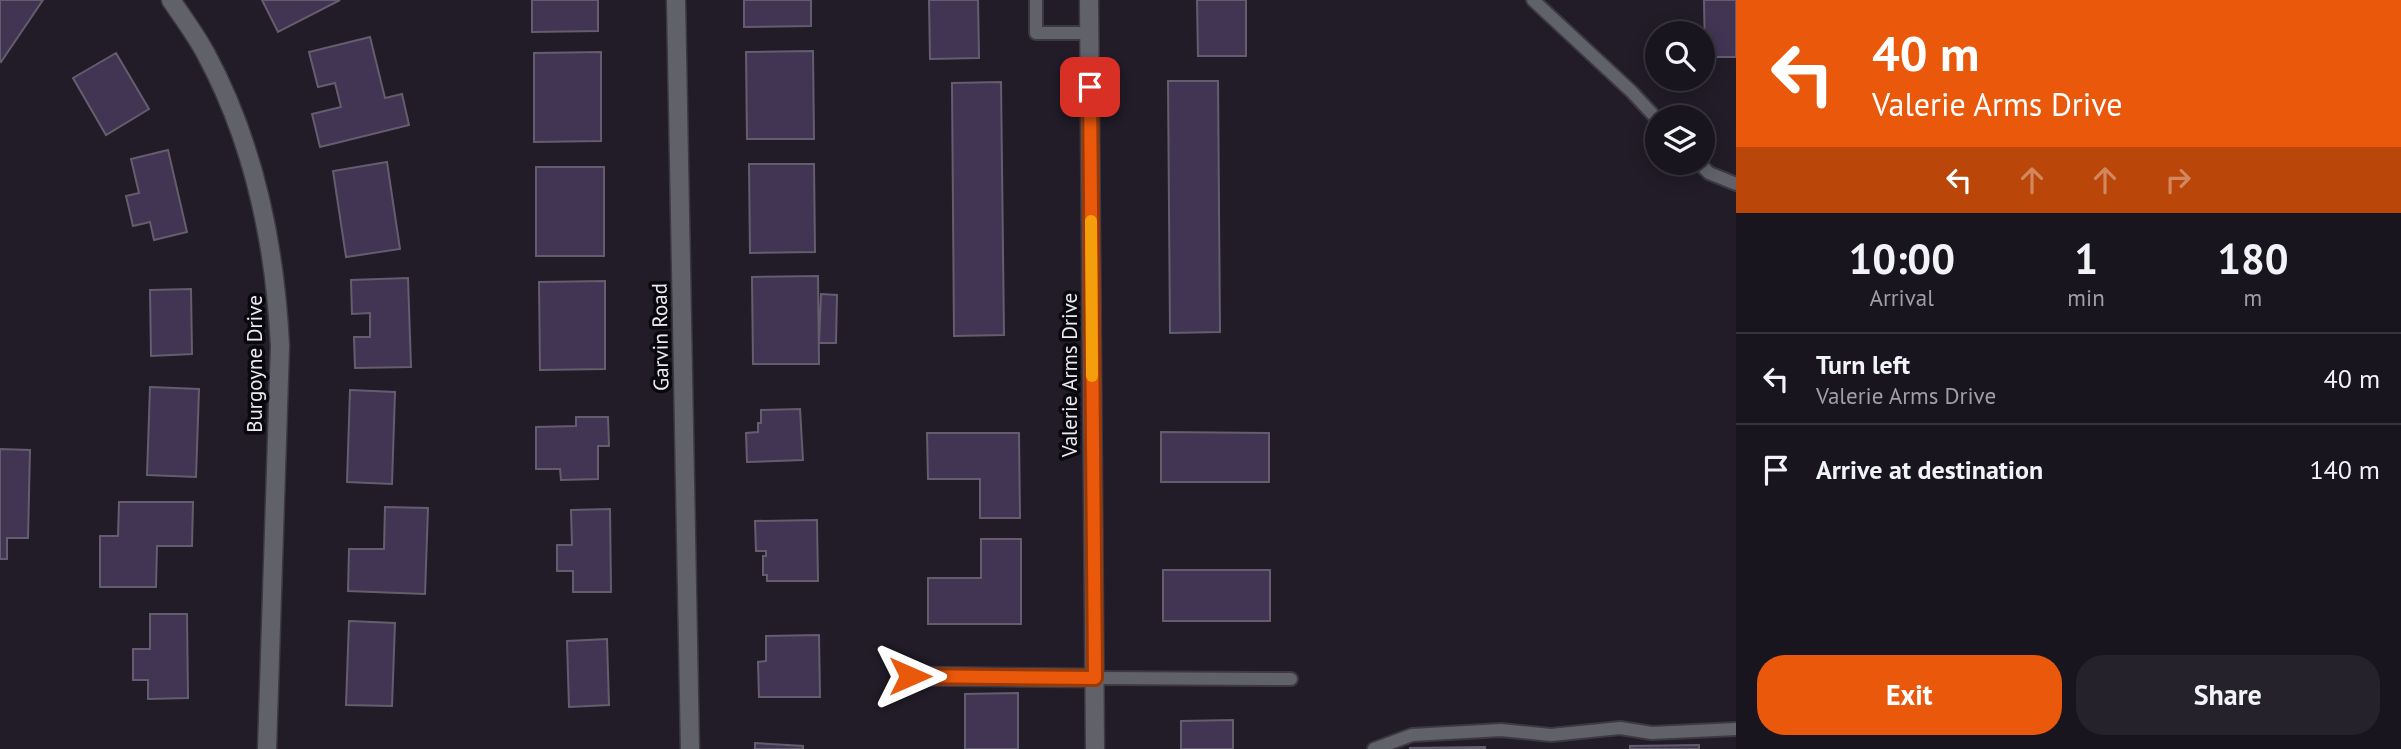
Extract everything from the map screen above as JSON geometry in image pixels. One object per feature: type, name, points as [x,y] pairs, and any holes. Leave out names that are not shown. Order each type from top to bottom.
[{"type":"street","name":"Burgoyne Drive","points":[[171,0],[206,53],[237,120],[256,180],[270,239],[277,291],[280,346],[267,749]]},
{"type":"street","name":"Garvin Road","points":[[676,0],[690,749]]},
{"type":"street","name":"Valerie Arms Drive","points":[[1089,0],[1095,749]]},
{"type":"street","points":[[910,676],[1095,678]]},
{"type":"lane","points":[[1035,0],[1036,33],[1089,33]]},
{"type":"lane","points":[[1533,0],[1645,106]]},
{"type":"lane","points":[[1714,175],[1736,184]]},
{"type":"lane","points":[[1095,678],[1291,679]]},
{"type":"lane","points":[[1374,749],[1412,735],[1502,730],[1551,735],[1620,728],[1652,733],[1736,729]]},
{"type":"building","points":[[0,0],[43,0],[1,62],[0,61]]},
{"type":"building","points":[[262,0],[340,0],[278,32]]},
{"type":"building","points":[[532,0],[598,0],[598,31],[532,32]]},
{"type":"building","points":[[744,0],[811,0],[811,26],[744,27]]},
{"type":"building","points":[[929,0],[978,0],[979,58],[930,59]]},
{"type":"building","points":[[1197,0],[1246,0],[1246,56],[1198,56]]},
{"type":"building","points":[[1704,0],[1736,0],[1736,57],[1715,57],[1715,21],[1704,21]]},
{"type":"building","points":[[370,37],[385,98],[402,94],[409,125],[320,147],[312,114],[341,107],[335,83],[318,87],[309,52]]},
{"type":"building","points":[[813,51],[814,139],[747,139],[746,52]]},
{"type":"building","points":[[601,52],[601,141],[534,142],[534,53]]},
{"type":"building","points":[[116,53],[149,109],[106,135],[73,78]]},
{"type":"building","points":[[1168,81],[1218,81],[1220,332],[1170,333]]},
{"type":"building","points":[[1001,82],[1004,335],[954,336],[952,83]]},
{"type":"building","points":[[168,150],[187,232],[154,240],[150,222],[133,226],[126,196],[139,193],[131,159]]},
{"type":"building","points":[[387,162],[400,249],[346,257],[333,171]]},
{"type":"building","points":[[749,164],[814,164],[815,252],[750,253]]},
{"type":"building","points":[[536,167],[604,167],[604,256],[536,256]]},
{"type":"building","points":[[818,276],[819,364],[753,364],[752,277]]},
{"type":"building","points":[[408,278],[411,367],[355,368],[354,337],[370,337],[370,313],[352,314],[351,280]]},
{"type":"building","points":[[605,281],[605,369],[540,370],[539,282]]},
{"type":"building","points":[[191,289],[192,354],[151,356],[150,290]]},
{"type":"building","points":[[821,294],[837,295],[836,343],[819,343]]},
{"type":"building","points":[[150,387],[199,389],[196,477],[147,475]]},
{"type":"building","points":[[350,390],[395,392],[392,484],[347,482]]},
{"type":"building","points":[[800,409],[803,460],[747,462],[746,433],[758,432],[761,410]]},
{"type":"building","points":[[576,417],[608,417],[609,446],[598,446],[598,479],[561,480],[560,469],[536,469],[536,427],[576,426]]},
{"type":"building","points":[[1161,432],[1269,433],[1269,482],[1161,482]]},
{"type":"building","points":[[927,433],[1019,433],[1020,518],[980,518],[980,479],[928,479]]},
{"type":"building","points":[[0,449],[30,450],[28,538],[7,538],[7,559],[0,559]]},
{"type":"building","points":[[119,502],[193,502],[192,546],[157,546],[156,587],[100,587],[100,536],[118,536]]},
{"type":"building","points":[[385,507],[428,508],[425,594],[348,591],[349,549],[384,549]]},
{"type":"building","points":[[610,509],[611,592],[573,592],[573,571],[557,571],[557,545],[572,545],[571,510]]},
{"type":"building","points":[[817,520],[818,581],[767,581],[767,575],[763,575],[763,556],[766,556],[766,551],[756,551],[755,521]]},
{"type":"building","points":[[981,539],[1021,539],[1021,624],[928,624],[928,578],[981,578]]},
{"type":"building","points":[[1163,570],[1270,570],[1270,621],[1163,621]]},
{"type":"building","points":[[150,614],[187,614],[188,698],[148,699],[148,680],[133,680],[133,649],[150,649]]},
{"type":"building","points":[[349,621],[395,623],[392,706],[346,705]]},
{"type":"building","points":[[819,635],[820,697],[759,697],[758,662],[766,661],[766,636]]},
{"type":"building","points":[[607,639],[609,705],[569,707],[567,641]]},
{"type":"building","points":[[1018,693],[1018,749],[965,749],[965,694]]},
{"type":"building","points":[[1233,720],[1233,749],[1181,749],[1181,721]]},
{"type":"building","points":[[755,743],[803,746],[803,749],[755,749]]},
{"type":"building","points":[[1699,745],[1699,749],[1630,749],[1630,746]]},
{"type":"building","points":[[1410,748],[1485,749],[1410,749]]},
{"type":"slow traffic","points":[[1091,221],[1092,376]]},
{"type":"route","points":[[910,676],[1095,678],[1090,87]]}]
